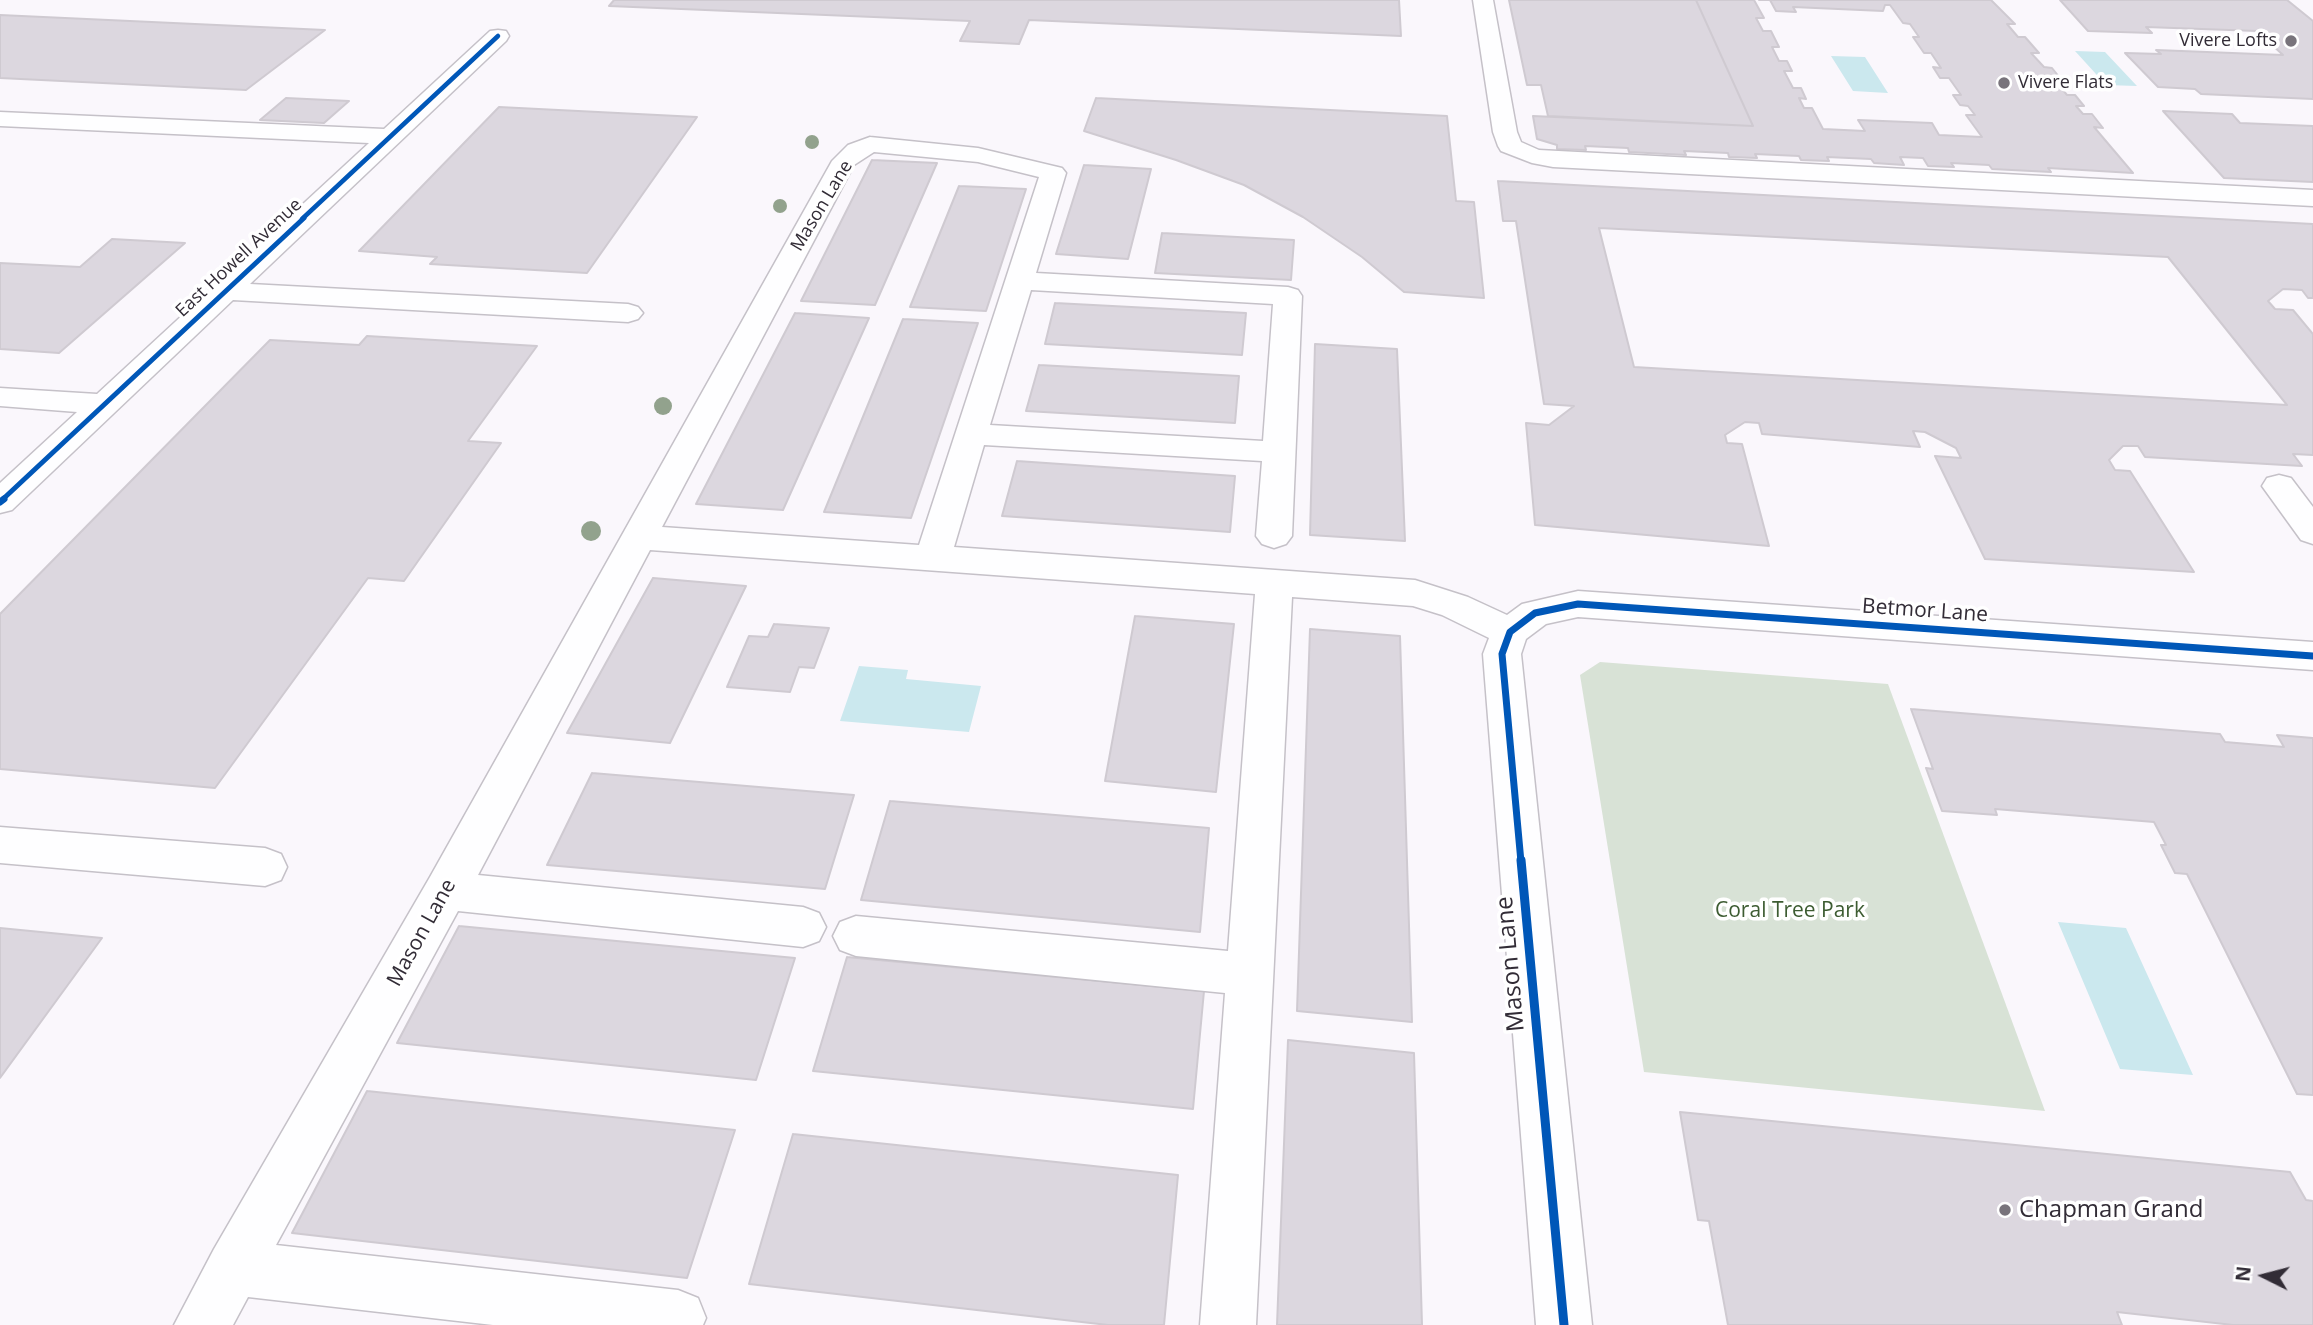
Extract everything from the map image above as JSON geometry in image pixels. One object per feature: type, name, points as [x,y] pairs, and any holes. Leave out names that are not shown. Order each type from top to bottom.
[{"type":"street","points":[[1483,0],[1505,132],[1510,146],[1532,156],[1553,160],[2313,198]]},
{"type":"street","name":"East Howell Avenue","points":[[0,502],[498,36]]},
{"type":"street","points":[[0,119],[390,137]]},
{"type":"street","name":"Mason Lane","points":[[202,1325],[446,891],[844,161],[870,144],[929,148],[1024,164],[1053,173],[932,560]]},
{"type":"street","points":[[1020,281],[1289,296],[1273,536]]},
{"type":"street","points":[[226,291],[628,313]]},
{"type":"street","points":[[0,397],[105,404]]},
{"type":"street","points":[[972,434],[1279,452]]},
{"type":"street","points":[[2279,486],[2313,532]]},
{"type":"street","points":[[637,537],[1415,593],[1522,623]]},
{"type":"street","points":[[1228,1325],[1274,584]]},
{"type":"street","name":"Betmor Lane","points":[[1522,623],[1578,604],[2313,656]]},
{"type":"street","name":"Mason Lane","points":[[1522,623],[1502,654],[1564,1325]]},
{"type":"street","points":[[0,845],[265,867]]},
{"type":"street","points":[[446,891],[803,927]]},
{"type":"street","points":[[856,936],[1250,974]]},
{"type":"street","points":[[233,1268],[678,1318]]},
{"type":"green space","name":"Coral Tree Park","points":[[1600,662],[1888,684],[2045,1111],[1644,1072],[1580,675]]},
{"type":"water","points":[[2075,51],[2105,52],[2137,86],[2106,85]]},
{"type":"water","points":[[1831,56],[1865,57],[1888,93],[1853,91]]},
{"type":"water","points":[[859,666],[908,670],[906,679],[981,686],[969,732],[840,721]]},
{"type":"water","points":[[2058,922],[2126,928],[2193,1075],[2120,1069]]},
{"type":"building","points":[[614,0],[1399,0],[1401,36],[1029,20],[1019,44],[960,41],[970,21],[609,6]]},
{"type":"building","points":[[1509,0],[1696,0],[1753,126],[1548,116],[1541,85],[1527,85]]},
{"type":"building","name":"Vivere Flats","points":[[1696,0],[1754,0],[1764,18],[1756,18],[1763,31],[1771,31],[1779,47],[1772,47],[1779,61],[1787,61],[1792,71],[1784,71],[1793,88],[1801,88],[1806,99],[1799,98],[1804,108],[1812,108],[1823,129],[1865,131],[1858,120],[1932,123],[1939,135],[1982,137],[1966,115],[1975,115],[1968,106],[1960,105],[1953,95],[1961,95],[1949,78],[1940,78],[1933,67],[1941,68],[1931,53],[1924,53],[1913,37],[1919,37],[1910,24],[1903,23],[1890,5],[1885,5],[1883,11],[1793,7],[1796,12],[1776,11],[1770,0],[1991,0],[2015,24],[2007,24],[2018,37],[2025,37],[2039,53],[2031,53],[2044,67],[2052,68],[2060,78],[2052,77],[2067,95],[2075,95],[2084,106],[2076,106],[2083,114],[2092,114],[2103,128],[2094,127],[2133,173],[2048,168],[2051,172],[1992,169],[1989,165],[1951,163],[1954,167],[1928,166],[1923,158],[1900,157],[1904,165],[1874,163],[1871,159],[1827,157],[1829,161],[1801,160],[1799,156],[1755,154],[1757,158],[1729,157],[1728,153],[1684,151],[1686,155],[1585,146],[1586,150],[1557,149],[1557,145],[1537,139],[1533,116],[1753,126]]},
{"type":"building","name":"Vivere Lofts","points":[[2060,0],[2287,0],[2313,21],[2313,99],[2201,94],[2195,89],[2158,87],[2125,53],[2161,54],[2156,50],[2283,55],[2257,31],[2146,27],[2152,33],[2088,31]]},
{"type":"building","points":[[0,15],[325,30],[246,90],[0,78]]},
{"type":"building","points":[[286,98],[349,101],[324,123],[260,120]]},
{"type":"building","points":[[1096,98],[1447,116],[1456,201],[1474,202],[1484,298],[1404,292],[1362,257],[1303,217],[1244,185],[1084,131]]},
{"type":"building","points":[[499,107],[697,117],[587,273],[430,264],[437,257],[359,251]]},
{"type":"building","name":"Vivere Lofts","points":[[2163,111],[2232,114],[2240,123],[2313,126],[2313,182],[2224,178]]},
{"type":"building","points":[[872,160],[937,163],[875,305],[801,301]]},
{"type":"building","points":[[1084,165],[1151,169],[1128,259],[1056,254]]},
{"type":"building","points":[[1498,181],[2313,224],[2313,298],[2308,298],[2302,290],[2283,289],[2268,301],[2275,309],[2293,310],[2313,334],[2313,455],[2293,454],[2302,466],[2145,457],[2138,446],[2123,446],[2109,460],[2115,470],[2130,471],[2194,572],[1985,559],[1935,456],[1961,458],[1956,448],[1925,432],[1913,431],[1920,447],[1762,434],[1759,423],[1745,422],[1725,435],[1727,443],[1742,444],[1769,546],[1535,525],[1526,423],[1549,425],[1574,406],[1544,404],[1516,221],[1503,221]]},
{"type":"building","points":[[959,186],[1026,189],[986,311],[910,307]]},
{"type":"building","points":[[1599,228],[2168,257],[2287,405],[1634,367]]},
{"type":"building","points":[[1162,233],[1294,240],[1291,280],[1155,273]]},
{"type":"building","points":[[112,239],[185,243],[59,353],[0,349],[0,263],[80,267]]},
{"type":"building","points":[[1055,303],[1246,313],[1242,355],[1045,344]]},
{"type":"building","points":[[795,313],[869,318],[783,510],[696,504]]},
{"type":"building","points":[[903,319],[978,323],[911,518],[824,512]]},
{"type":"building","points":[[367,336],[537,346],[468,441],[501,443],[404,581],[368,578],[215,788],[0,769],[0,614],[270,340],[359,345]]},
{"type":"building","points":[[1315,344],[1397,349],[1405,541],[1310,535]]},
{"type":"building","points":[[1039,365],[1239,376],[1235,423],[1026,411]]},
{"type":"building","points":[[1017,461],[1235,476],[1230,532],[1002,516]]},
{"type":"building","points":[[653,578],[746,586],[670,743],[567,733]]},
{"type":"building","points":[[1135,616],[1234,624],[1216,792],[1105,781]]},
{"type":"building","points":[[774,624],[829,628],[814,668],[799,667],[790,692],[727,687],[749,636],[768,637]]},
{"type":"building","points":[[1310,629],[1400,636],[1412,1022],[1297,1011]]},
{"type":"building","points":[[1911,709],[2220,734],[2225,742],[2284,747],[2277,735],[2313,738],[2313,1095],[2297,1094],[2187,874],[2175,873],[2161,845],[2166,845],[2154,822],[1995,809],[1997,815],[1942,811],[1926,768],[1933,769]]},
{"type":"building","points":[[592,773],[854,795],[825,889],[547,865]]},
{"type":"building","points":[[890,801],[1209,828],[1200,932],[861,900]]},
{"type":"building","points":[[459,926],[795,958],[756,1080],[397,1043]]},
{"type":"building","points":[[0,928],[102,938],[0,1078]]},
{"type":"building","points":[[847,957],[1204,991],[1193,1109],[813,1071]]},
{"type":"building","points":[[1288,1040],[1414,1053],[1422,1325],[1277,1325]]},
{"type":"building","points":[[367,1091],[735,1130],[687,1278],[292,1233]]},
{"type":"building","name":"Chapman Grand","points":[[1680,1112],[2290,1172],[2306,1200],[2313,1201],[2313,1325],[2233,1325],[2117,1312],[2122,1325],[1728,1325],[1709,1221],[1698,1220]]},
{"type":"building","points":[[793,1134],[1178,1175],[1164,1325],[1108,1325],[749,1284]]},
{"type":"cycle path","points":[[0,502],[498,36]]},
{"type":"cycle path","points":[[1564,1325],[1502,654],[1510,632],[1535,613],[1578,604],[2313,656]]},
{"type":"place","name":"Vivere Lofts","points":[[2291,41]]},
{"type":"place","name":"Vivere Flats","points":[[2004,83]]},
{"type":"place","name":"Chapman Grand","points":[[2005,1210]]}]
